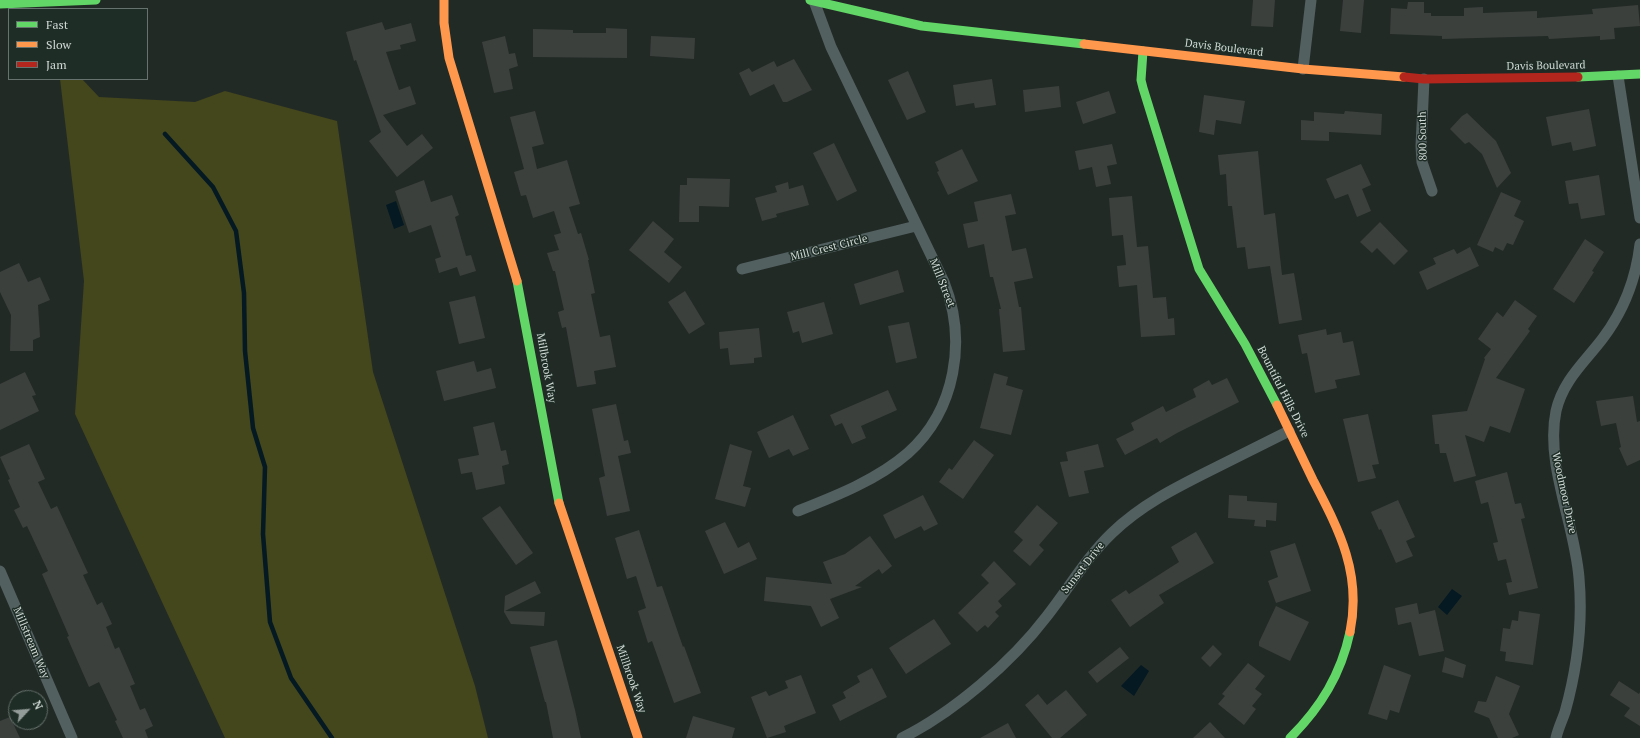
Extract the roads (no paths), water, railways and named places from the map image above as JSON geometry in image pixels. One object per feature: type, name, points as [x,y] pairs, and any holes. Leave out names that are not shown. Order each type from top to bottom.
[{"type":"street","points":[[0,4],[96,0]]},
{"type":"street","name":"Millbrook Way","points":[[444,0],[444,23],[449,58],[518,285],[559,502],[638,738]]},
{"type":"street","name":"Davis Boulevard","points":[[813,0],[922,26],[1303,69],[1424,79],[1488,80],[1640,74]]},
{"type":"street","name":"Mill Street","points":[[798,511],[838,494],[874,476],[908,452],[922,438],[935,419],[945,398],[952,377],[955,356],[954,315],[944,282],[831,47],[813,0]]},
{"type":"street","points":[[1303,69],[1311,0]]},
{"type":"street","name":"Bountiful Hills Drive","points":[[1143,51],[1143,88],[1199,269],[1214,297],[1251,355],[1334,523],[1345,547],[1351,572],[1353,600],[1347,644],[1338,673],[1323,700],[1290,738]]},
{"type":"street","points":[[1618,76],[1640,218]]},
{"type":"street","name":"800 South","points":[[1424,79],[1421,146],[1422,162],[1432,191]]},
{"type":"street","name":"Mill Crest Circle","points":[[742,269],[916,226]]},
{"type":"street","name":"Woodmoor Drive","points":[[1556,738],[1565,713],[1577,656],[1580,605],[1576,552],[1554,445],[1556,411],[1561,396],[1576,369],[1602,339],[1621,309],[1635,276],[1640,244]]},
{"type":"street","name":"Sunset Drive","points":[[902,738],[937,717],[980,685],[999,668],[1047,616],[1094,552],[1131,516],[1169,491],[1289,431]]},
{"type":"street","name":"Millstream Way","points":[[0,571],[72,738]]},
{"type":"water","points":[[396,201],[404,225],[394,229],[386,205]]},
{"type":"water","points":[[1452,589],[1462,596],[1447,615],[1438,607]]},
{"type":"water","points":[[1141,665],[1149,671],[1134,696],[1121,686]]},
{"type":"waterway","points":[[165,134],[213,187],[236,231],[244,293],[245,351],[253,428],[265,467],[263,534],[270,622],[291,678],[332,738]]}]
